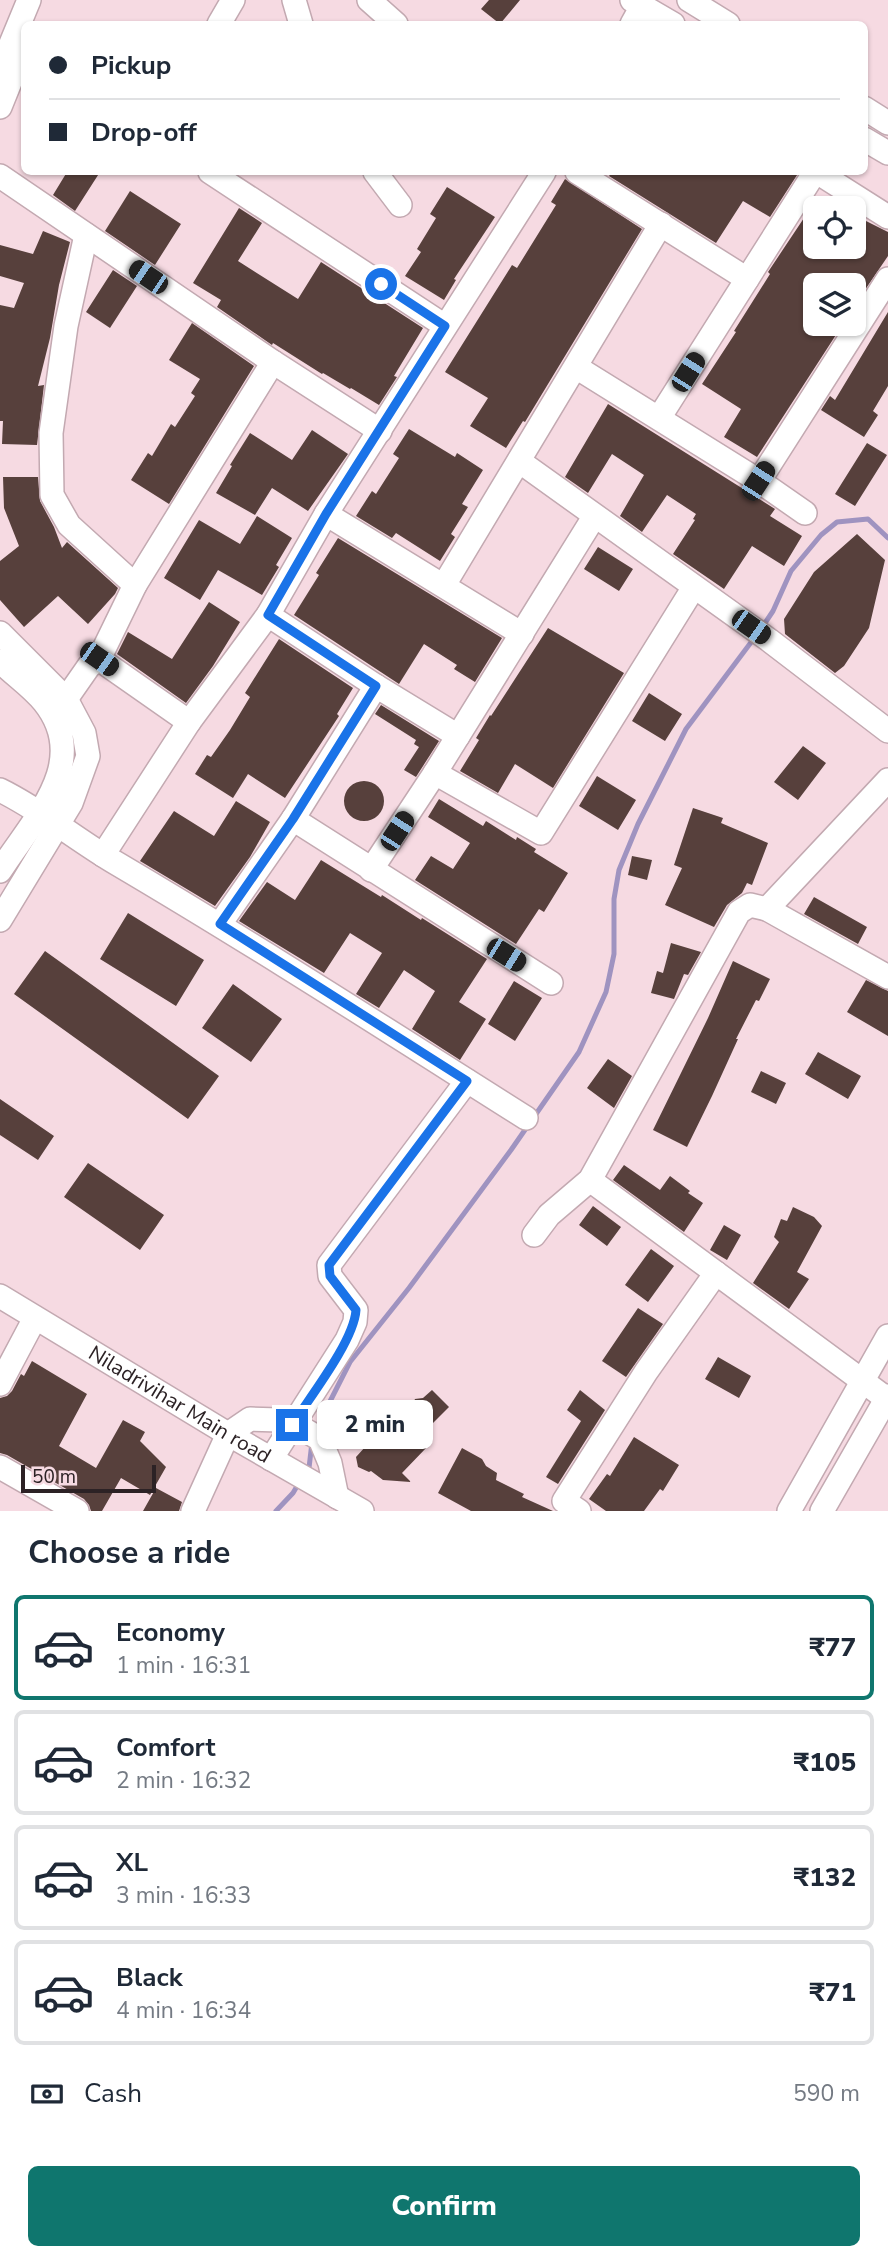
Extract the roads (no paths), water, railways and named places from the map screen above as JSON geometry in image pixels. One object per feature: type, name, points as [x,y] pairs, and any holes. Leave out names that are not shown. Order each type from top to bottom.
[{"type":"street","points":[[23,21],[29,0]]},
{"type":"street","points":[[34,21],[44,0]]},
{"type":"street","points":[[221,21],[233,0]]},
{"type":"street","points":[[294,0],[299,21]]},
{"type":"street","points":[[369,0],[393,21]]},
{"type":"street","points":[[689,0],[723,21]]},
{"type":"street","points":[[635,10],[665,21]]},
{"type":"street","points":[[0,107],[21,28]]},
{"type":"street","points":[[0,70],[16,46]]},
{"type":"street","points":[[868,110],[888,123]]},
{"type":"street","points":[[868,141],[888,153]]},
{"type":"street","points":[[215,175],[445,326]]},
{"type":"street","points":[[377,175],[400,205]]},
{"type":"street","points":[[103,855],[189,722],[268,615],[326,514],[542,175]]},
{"type":"street","points":[[581,175],[747,279]]},
{"type":"street","points":[[659,418],[814,175]]},
{"type":"street","points":[[821,175],[888,217]]},
{"type":"street","points":[[0,176],[272,362],[380,430]]},
{"type":"street","points":[[444,585],[661,224]]},
{"type":"street","points":[[86,235],[66,327],[51,433],[52,495],[69,525],[135,585]]},
{"type":"street","points":[[758,481],[888,279]]},
{"type":"street","points":[[66,699],[89,666],[99,659],[135,585],[272,362]]},
{"type":"street","points":[[576,367],[805,513]]},
{"type":"street","points":[[519,461],[769,640],[888,731]]},
{"type":"street","points":[[326,514],[522,634]]},
{"type":"street","points":[[371,870],[435,773],[594,517]]},
{"type":"street","points":[[435,773],[541,832],[694,587]]},
{"type":"street","points":[[268,615],[458,736]]},
{"type":"street","points":[[0,633],[66,699],[88,745],[88,756],[71,803],[49,818],[2,864]]},
{"type":"street","points":[[99,659],[189,722]]},
{"type":"street","points":[[0,661],[44,702],[59,726],[64,750],[49,818],[0,920]]},
{"type":"street","points":[[220,924],[293,819],[376,686]]},
{"type":"street","points":[[767,909],[888,780]]},
{"type":"street","points":[[0,790],[23,801],[103,855],[220,924],[526,1118]]},
{"type":"street","points":[[293,819],[551,983]]},
{"type":"street","points":[[534,1235],[549,1215],[590,1180],[739,912],[750,905],[767,909],[888,977]]},
{"type":"street","points":[[275,1461],[292,1425],[347,1340],[355,1322],[356,1310],[330,1276],[329,1265],[467,1081]]},
{"type":"street","points":[[590,1180],[887,1397],[822,1511]]},
{"type":"street","points":[[579,1511],[564,1501],[646,1371],[716,1273]]},
{"type":"street","name":"Niladrivihar Main road","points":[[0,1296],[350,1506]]},
{"type":"street","points":[[0,1384],[35,1318]]},
{"type":"street","points":[[789,1511],[888,1336]]},
{"type":"street","points":[[193,1511],[228,1434],[250,1419],[279,1420],[320,1439],[350,1506]]},
{"type":"street","points":[[0,1466],[76,1511]]},
{"type":"waterway","points":[[761,629],[773,611],[791,571],[821,535],[837,522],[868,519],[888,538]]},
{"type":"waterway","points":[[316,1429],[350,1362],[409,1288],[511,1150],[579,1052],[606,992],[614,954],[614,899],[619,870],[638,824],[686,729],[755,637]]},
{"type":"waterway","points":[[306,1473],[312,1442]]},
{"type":"waterway","points":[[276,1511],[300,1481]]}]
